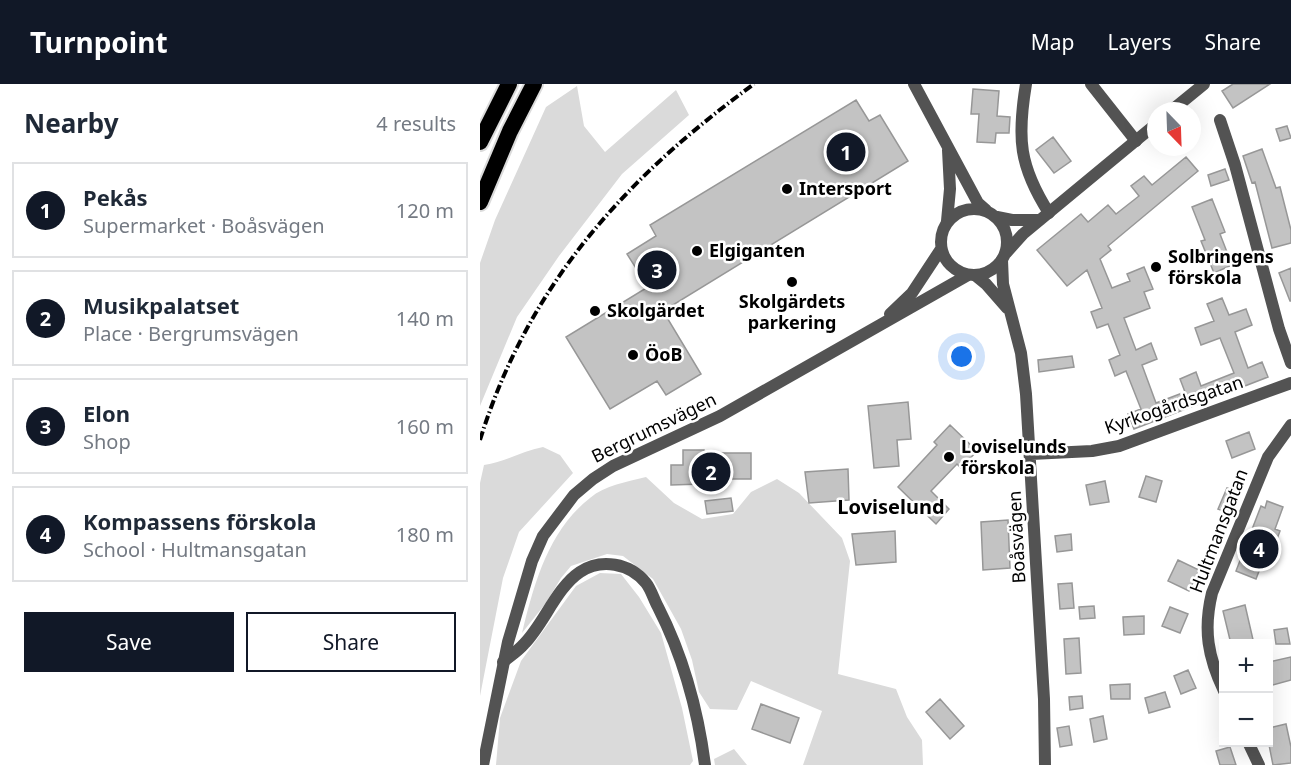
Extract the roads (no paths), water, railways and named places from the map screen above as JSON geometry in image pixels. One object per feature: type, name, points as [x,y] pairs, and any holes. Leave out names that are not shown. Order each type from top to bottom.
[{"type":"highway","points":[[480,142],[508,84]]},
{"type":"highway","points":[[480,202],[510,131],[534,84]]},
{"type":"street","points":[[914,84],[978,203],[992,214],[1007,234],[1004,257]]},
{"type":"street","points":[[1026,84],[1021,142],[1025,166],[1044,217]]},
{"type":"street","points":[[1091,84],[1136,141]]},
{"type":"street","points":[[1182,102],[1204,84]]},
{"type":"street","points":[[1220,120],[1235,165],[1279,329],[1291,363]]},
{"type":"street","points":[[948,146],[950,189],[947,221],[941,236],[941,249],[951,266],[971,275],[990,271],[1044,217],[1147,132]]},
{"type":"street","points":[[947,221],[954,214],[973,208],[1012,220],[1044,217]]},
{"type":"street","name":"Bergrumsvägen","points":[[879,326],[912,293],[941,249]]},
{"type":"street","name":"Boåsvägen","points":[[1004,257],[1002,284],[1021,353],[1031,454],[1045,765]]},
{"type":"street","name":"Boåsvägen","points":[[971,275],[991,289],[1008,309]]},
{"type":"street","name":"Bergrumsvägen","points":[[483,765],[503,662],[532,561],[543,536],[574,495],[613,466],[720,416],[971,275]]},
{"type":"street","name":"Kyrkogårdsgatan","points":[[1031,454],[1092,452],[1119,446],[1290,387]]},
{"type":"street","name":"Hultmansgatan","points":[[1219,679],[1209,654],[1207,633],[1207,614],[1212,593],[1268,457],[1291,425]]},
{"type":"street","points":[[503,662],[525,644],[569,582],[579,573],[601,564],[614,564],[627,568],[646,582],[666,622],[691,689],[705,765]]},
{"type":"street","points":[[1250,747],[1259,765]]},
{"type":"railway","points":[[480,440],[500,384],[525,332],[554,284],[587,239],[623,197],[664,157],[754,84]]},
{"type":"place","name":"Pekås","points":[[846,152]]},
{"type":"place","name":"Intersport","points":[[787,189]]},
{"type":"place","name":"Elgiganten","points":[[697,251]]},
{"type":"place","name":"Solbringens förskola","points":[[1156,267]]},
{"type":"place","name":"Elon","points":[[657,270]]},
{"type":"place","name":"Skolgärdets parkering","points":[[792,282]]},
{"type":"place","name":"Skolgärdet","points":[[595,311]]},
{"type":"place","name":"ÖoB","points":[[633,355]]},
{"type":"place","name":"Loviselunds förskola","points":[[949,457]]},
{"type":"place","name":"Musikpalatset","points":[[711,472]]},
{"type":"place","name":"Kompassens förskola","points":[[1259,549]]},
{"type":"district","name":"Loviselund","points":[[891,507]]}]
